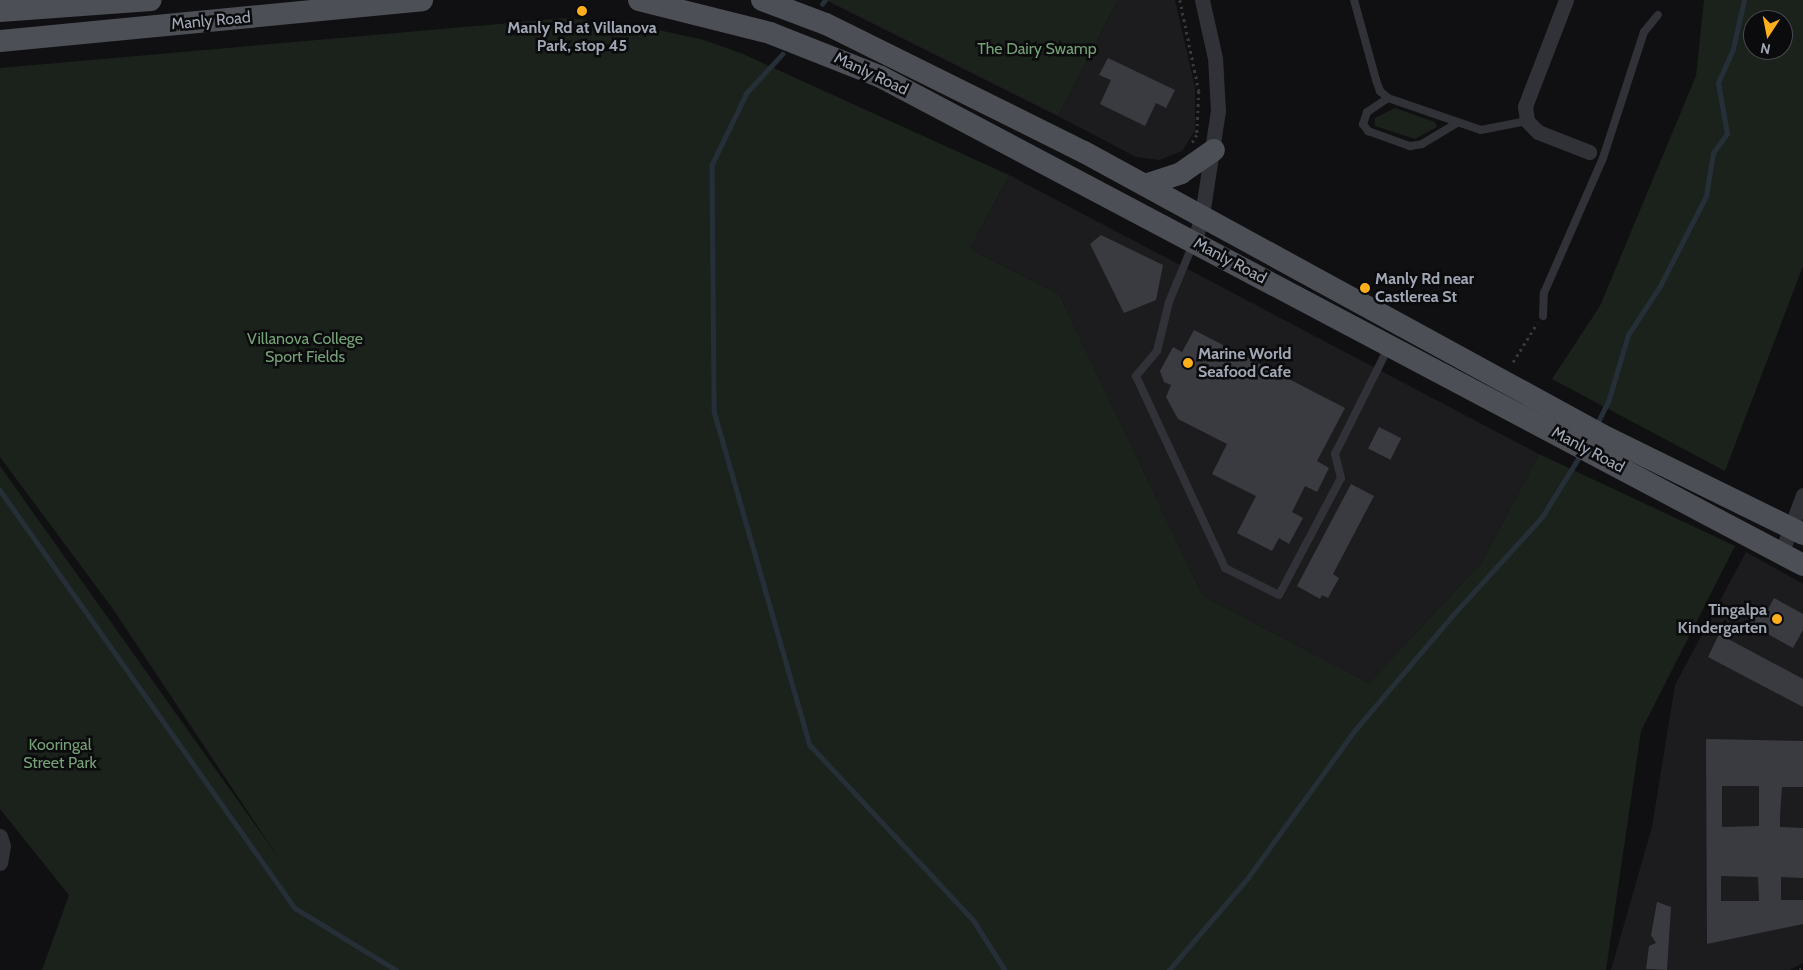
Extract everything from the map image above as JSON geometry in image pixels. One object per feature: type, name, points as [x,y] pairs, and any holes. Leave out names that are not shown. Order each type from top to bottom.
[{"type":"main road","points":[[0,11],[151,0]]},
{"type":"main road","name":"Manly Road","points":[[0,41],[422,0]]},
{"type":"main road","name":"Manly Road","points":[[639,0],[722,18],[844,60],[933,103],[1803,565]]},
{"type":"main road","name":"Manly Road","points":[[762,0],[833,28],[1146,185],[1602,435],[1797,531]]},
{"type":"main road","points":[[1146,185],[1181,173],[1214,150]]},
{"type":"street","points":[[1194,242],[1202,216],[1214,150],[1219,95],[1215,58],[1202,0]]},
{"type":"street","points":[[1566,0],[1525,106],[1526,122],[1538,132],[1596,155]]},
{"type":"street","points":[[1781,554],[1797,531],[1803,495]]},
{"type":"street","points":[[0,836],[3,846],[0,863]]},
{"type":"lane","points":[[1354,0],[1376,80],[1380,91],[1388,98],[1457,124],[1481,130],[1526,122]]},
{"type":"lane","points":[[1543,316],[1544,293],[1596,155],[1644,32],[1658,15]]},
{"type":"lane","points":[[1388,98],[1368,112],[1364,124],[1368,131],[1410,146],[1422,144],[1457,124]]},
{"type":"lane","points":[[1194,242],[1169,302],[1156,351],[1136,376],[1226,568],[1279,595],[1341,478],[1336,454],[1390,346]]},
{"type":"path","points":[[1180,0],[1198,91],[1197,135],[1190,148]]},
{"type":"path","points":[[1513,362],[1530,330],[1543,316]]},
{"type":"path","points":[[1799,970],[1803,968]]},
{"type":"shaded area","points":[[1118,0],[1175,0],[1195,88],[1195,131],[1182,151],[1160,160],[1136,157],[1058,116]]},
{"type":"shaded area","points":[[1009,175],[1539,454],[1482,562],[1369,683],[1203,596],[1059,294],[970,249]]},
{"type":"shaded area","points":[[1746,552],[1803,584],[1803,963],[1789,970],[1611,970],[1652,827],[1675,685]]},
{"type":"green space","name":"The Dairy Swamp","points":[[826,0],[1118,0],[1058,116]]},
{"type":"green space","points":[[1704,0],[1803,0],[1803,266],[1725,471],[1552,379],[1600,306],[1696,76]]},
{"type":"green space","points":[[566,18],[636,25],[704,40],[743,54],[1009,175],[970,249],[1059,294],[1203,596],[1369,683],[1482,562],[1539,454],[1735,546],[1641,731],[1606,970],[42,970],[69,895],[0,809],[0,466],[278,857],[113,609],[0,457],[0,68]]},
{"type":"green space","points":[[1395,108],[1435,122],[1437,127],[1415,139],[1375,126],[1375,118]]},
{"type":"building","points":[[1108,58],[1175,90],[1166,108],[1156,103],[1145,126],[1100,104],[1111,80],[1099,75]]},
{"type":"building","points":[[1101,235],[1163,265],[1156,300],[1124,313],[1090,244]]},
{"type":"building","points":[[1194,330],[1345,408],[1317,461],[1329,468],[1317,492],[1305,486],[1292,512],[1303,518],[1289,544],[1279,538],[1272,551],[1237,533],[1256,496],[1212,474],[1227,444],[1178,419],[1166,397],[1171,385],[1164,382],[1160,371],[1173,347],[1182,352]]},
{"type":"building","points":[[1379,427],[1401,438],[1390,460],[1368,448]]},
{"type":"building","points":[[1351,484],[1374,496],[1333,574],[1339,578],[1328,598],[1322,595],[1320,599],[1297,586]]},
{"type":"building","name":"Tingalpa Kindergarten","points":[[1774,598],[1803,614],[1803,630],[1793,648],[1748,623],[1757,606],[1767,611]]},
{"type":"building","points":[[1719,634],[1803,679],[1803,707],[1708,657]]},
{"type":"building","points":[[1706,739],[1803,741],[1803,787],[1782,787],[1780,827],[1803,828],[1803,878],[1781,877],[1781,900],[1803,900],[1803,924],[1707,944]],"holes":[[[1722,786],[1759,786],[1759,826],[1722,827]],[[1721,876],[1758,877],[1759,901],[1721,901]]]},
{"type":"building","points":[[1657,902],[1671,907],[1667,970],[1646,969],[1649,946],[1656,943],[1651,935]]},
{"type":"waterway","points":[[822,4],[825,0]]},
{"type":"waterway","points":[[1597,424],[1609,399],[1628,335],[1660,286],[1706,196],[1713,153],[1727,134],[1718,83],[1733,49],[1744,0]]},
{"type":"waterway","points":[[783,54],[747,93],[712,165],[714,411],[810,745],[974,921],[1005,970]]},
{"type":"waterway","points":[[1169,970],[1247,879],[1355,730],[1452,616],[1542,517],[1579,457]]},
{"type":"waterway","points":[[0,490],[295,908],[396,970]]},
{"type":"place","name":"Manly Rd at Villanova Park, stop 45","points":[[582,11]]},
{"type":"place","name":"Manly Rd near Castlerea St","points":[[1365,288]]},
{"type":"place","name":"Marine World Seafood Cafe","points":[[1188,363]]},
{"type":"place","name":"Tingalpa Kindergarten","points":[[1777,619]]},
{"type":"park label","name":"Villanova College Sport Fields","points":[[305,348]]},
{"type":"park label","name":"Kooringal Street Park","points":[[60,754]]}]
